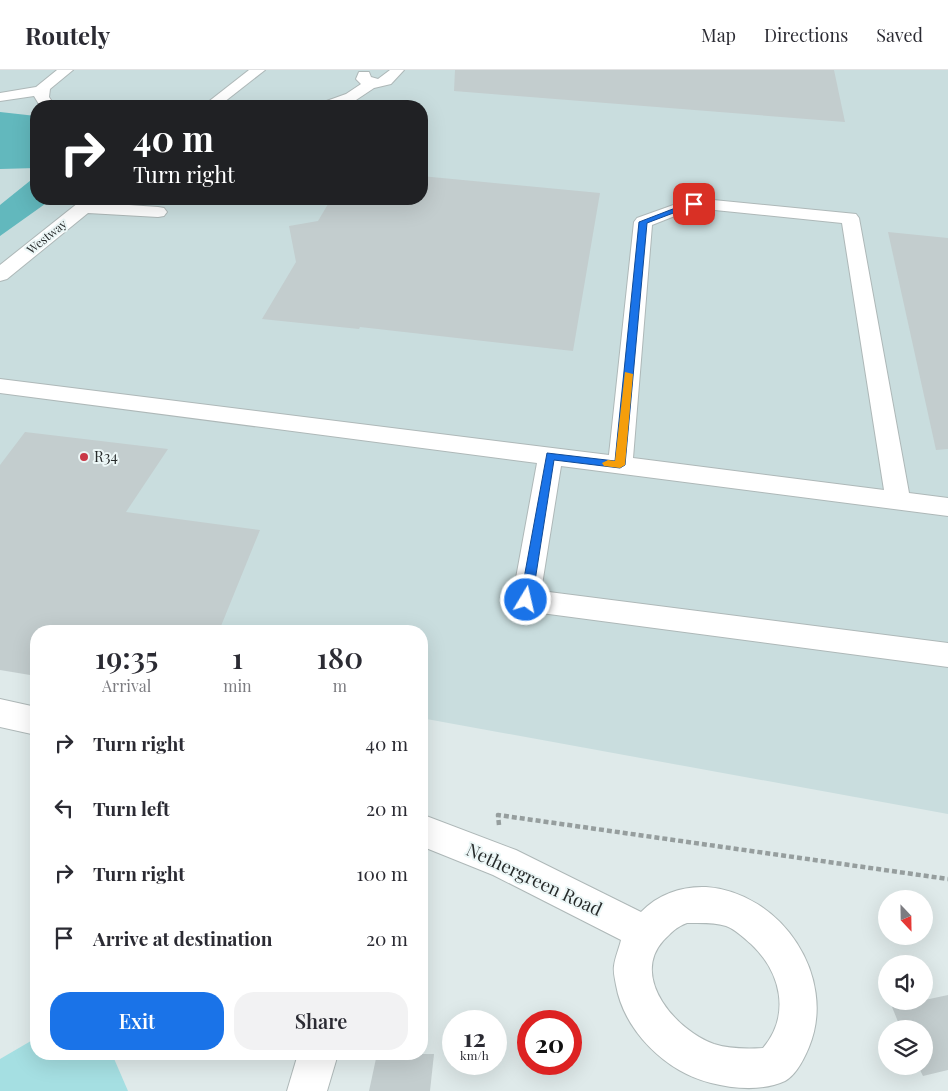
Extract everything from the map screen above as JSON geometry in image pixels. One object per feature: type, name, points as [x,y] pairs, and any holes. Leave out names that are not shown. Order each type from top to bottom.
[{"type":"street","points":[[43,100],[41,98],[43,87],[66,70]]},
{"type":"street","points":[[218,100],[258,70]]},
{"type":"street","points":[[343,100],[351,97],[370,76],[388,82],[396,70]]},
{"type":"street","points":[[0,97],[42,90]]},
{"type":"street","points":[[620,465],[643,222],[694,204],[850,218],[898,500]]},
{"type":"street","name":"Westway","points":[[0,275],[87,205]]},
{"type":"street","points":[[104,205],[158,212]]},
{"type":"street","points":[[0,386],[948,507]]},
{"type":"street","points":[[550,456],[526,600],[948,655]]},
{"type":"street","points":[[0,713],[30,720]]},
{"type":"street","name":"Nethergreen Road","points":[[428,833],[504,862],[645,933]]},
{"type":"street","points":[[687,905],[714,905],[747,918],[766,932],[785,956],[797,986],[799,1016],[791,1045],[772,1067],[746,1078],[715,1085],[666,1054],[648,1031],[636,1005],[632,979],[635,954],[645,933],[663,914],[687,905]]},
{"type":"street","points":[[307,1091],[316,1060]]},
{"type":"path","points":[[504,862],[498,815],[948,879]]},
{"type":"shaded area","points":[[0,70],[948,70],[948,814],[428,719],[428,625],[30,625],[30,647],[0,641]]},
{"type":"shaded area","points":[[0,112],[30,115],[30,168],[0,169]]},
{"type":"shaded area","points":[[30,181],[30,205],[44,205],[0,236],[0,205]]},
{"type":"shaded area","points":[[30,1042],[30,1060],[115,1060],[128,1091],[0,1091],[0,1059]]},
{"type":"building","points":[[455,70],[834,70],[845,122],[454,91]]},
{"type":"building","points":[[428,177],[600,193],[573,351],[360,327],[359,329],[262,319],[296,262],[289,226],[318,221],[327,205],[428,205]]},
{"type":"building","points":[[888,232],[948,238],[948,449],[936,450]]},
{"type":"building","points":[[25,432],[168,449],[126,512],[260,530],[221,625],[30,625],[30,675],[0,670],[0,465]]},
{"type":"building","points":[[948,995],[948,1070],[933,1074],[933,1020],[897,1020],[893,1010],[933,1010],[933,998]]},
{"type":"building","points":[[428,1054],[434,1054],[430,1091],[369,1091],[376,1060],[428,1060]]},
{"type":"slow traffic","points":[[608,463],[620,465],[628,374]]},
{"type":"place","name":"R34","points":[[84,457]]},
{"type":"route","points":[[526,600],[550,456],[620,465],[643,222],[694,204]]}]
